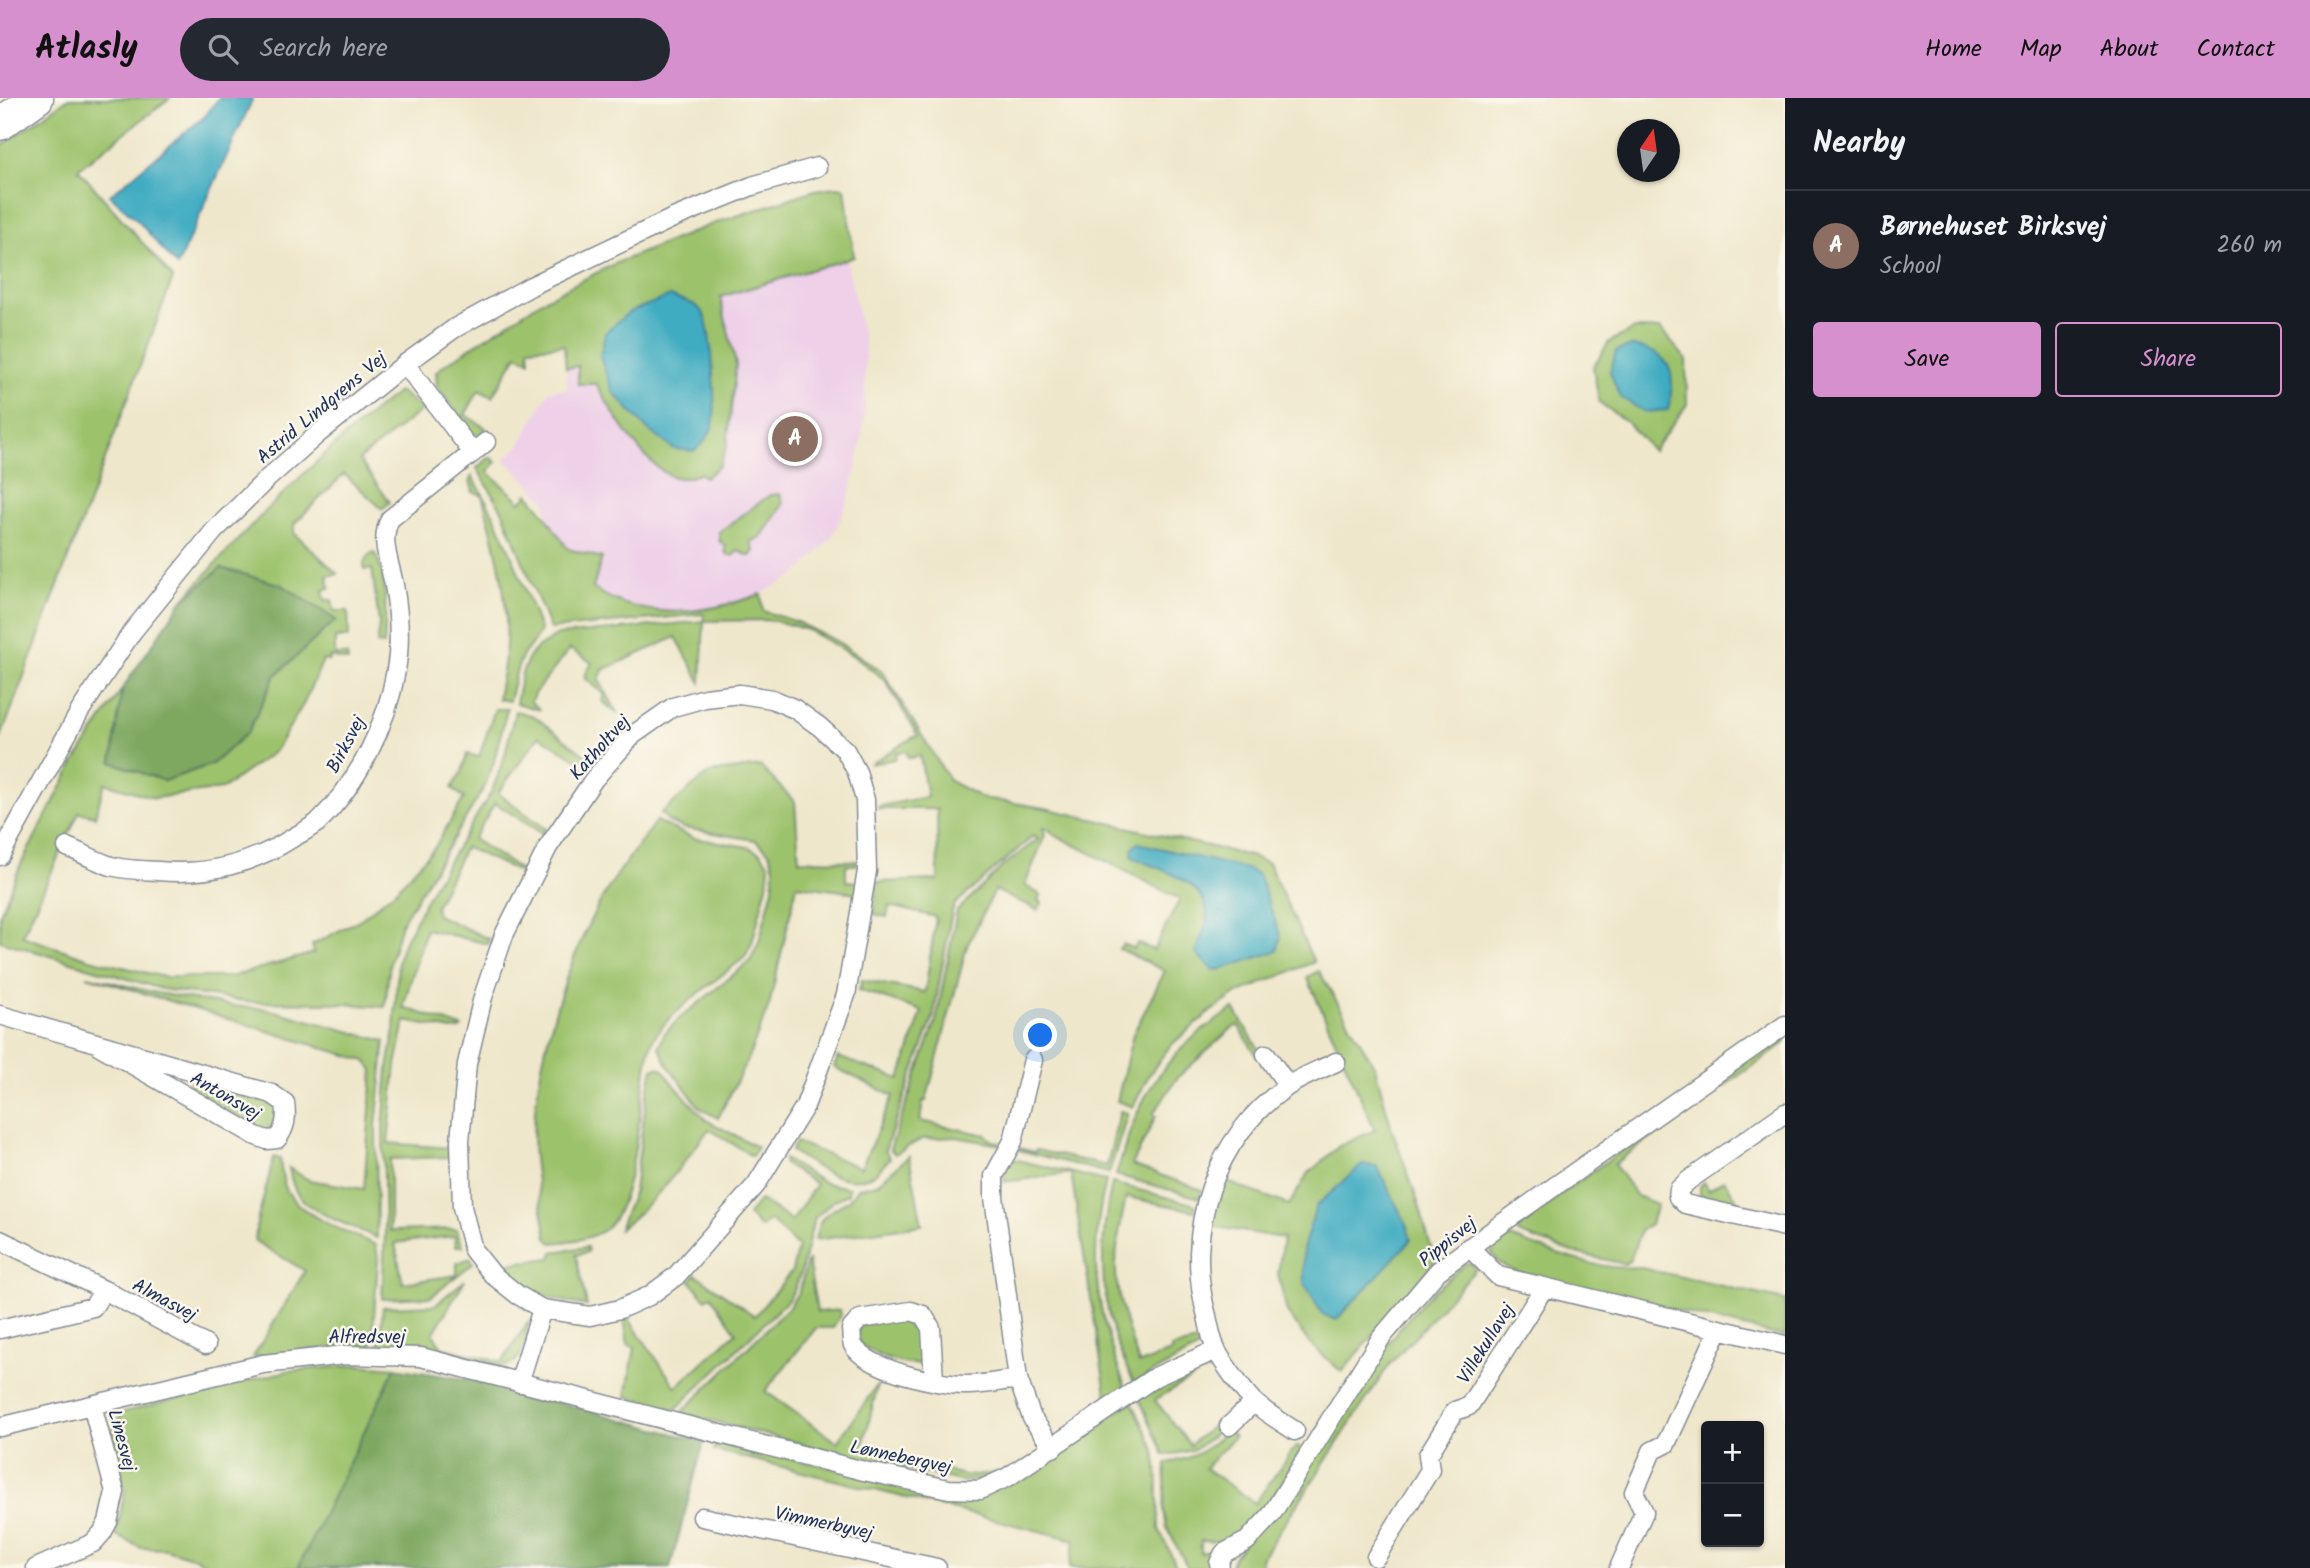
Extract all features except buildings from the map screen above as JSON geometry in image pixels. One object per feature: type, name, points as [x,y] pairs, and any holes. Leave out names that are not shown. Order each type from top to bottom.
[{"type":"highway","points":[[0,124],[37,98]]},
{"type":"street","name":"Astrid Lindgrens Vej","points":[[0,856],[79,710],[132,632],[214,531],[319,432],[455,328],[531,286],[671,219],[752,186],[817,167]]},
{"type":"street","name":"Birksvej","points":[[67,847],[113,867],[175,873],[226,868],[275,850],[316,824],[348,785],[372,746],[386,710],[396,670],[399,628],[394,585],[383,541],[385,529],[390,519],[415,497],[479,447],[405,364]]},
{"type":"street","name":"Katholtvej","points":[[740,694],[772,699],[795,709],[845,750],[857,772],[865,800],[867,871],[846,995],[805,1106],[755,1185],[676,1276],[649,1296],[620,1309],[590,1316],[542,1309],[518,1295],[493,1275],[473,1250],[462,1207],[460,1141],[467,1063],[483,997],[503,935],[548,847],[594,779],[633,735],[673,707],[705,698],[740,694]]},
{"type":"street","name":"Antonsvej","points":[[0,1015],[272,1094],[285,1103],[284,1130],[277,1139],[267,1140],[256,1136],[99,1045]]},
{"type":"street","name":"Pippisvej","points":[[1220,1568],[1219,1563],[1224,1553],[1247,1541],[1271,1515],[1381,1338],[1438,1271],[1785,1025]]},
{"type":"street","points":[[1266,1054],[1288,1086]]},
{"type":"street","points":[[1033,1060],[1013,1141],[994,1176],[995,1210],[1018,1379],[1032,1418],[1053,1448]]},
{"type":"street","points":[[1294,1431],[1254,1402],[1216,1350],[1200,1289],[1198,1239],[1205,1204],[1230,1146],[1253,1117],[1288,1086],[1336,1062]]},
{"type":"street","points":[[1785,1112],[1689,1180],[1679,1189],[1678,1197],[1685,1204],[1785,1227]]},
{"type":"street","name":"Almasvej","points":[[0,1240],[104,1290],[206,1345]]},
{"type":"street","name":"Villekullavej","points":[[1469,1247],[1499,1276],[1785,1345]]},
{"type":"street","name":"Villekullavej","points":[[1376,1557],[1430,1470],[1427,1455],[1455,1411],[1469,1406],[1544,1288]]},
{"type":"street","name":"Almasvej","points":[[0,1329],[93,1307],[104,1290]]},
{"type":"street","points":[[519,1383],[542,1309]]},
{"type":"street","points":[[934,1381],[931,1328],[923,1315],[911,1311],[860,1319],[851,1329],[853,1344],[866,1360],[897,1371],[934,1381],[964,1385],[1018,1379]]},
{"type":"street","points":[[1619,1568],[1644,1512],[1634,1492],[1651,1451],[1666,1444],[1718,1329]]},
{"type":"street","name":"Lønnebergvej","points":[[732,1437],[864,1471],[948,1489],[980,1490],[1008,1478],[1155,1377],[1216,1350]]},
{"type":"street","name":"Alfredsvej","points":[[0,1427],[263,1364],[345,1355],[421,1357],[732,1437]]},
{"type":"street","points":[[1229,1426],[1254,1402]]},
{"type":"street","name":"Linesvej","points":[[36,1568],[93,1543],[108,1522],[115,1492],[92,1405]]},
{"type":"street","name":"Vimmerbyvej","points":[[702,1517],[937,1568]]},
{"type":"shaded area","points":[[846,258],[865,346],[865,411],[852,488],[832,537],[812,559],[794,576],[761,594],[743,601],[683,613],[637,609],[605,596],[552,561],[546,501],[504,459],[518,448],[549,391],[567,389],[566,368],[578,366],[596,383],[651,461],[705,477],[720,297]]},
{"type":"green space","points":[[69,98],[170,98],[78,169],[173,278],[0,740],[0,147]]},
{"type":"green space","points":[[845,188],[854,257],[720,297],[736,364],[727,446],[719,466],[705,478],[700,473],[686,478],[672,476],[646,456],[633,441],[596,384],[578,384],[578,366],[566,368],[564,345],[529,348],[530,361],[517,355],[492,397],[479,390],[465,415],[486,428],[481,437],[475,436],[437,386],[436,372],[444,365],[545,299],[614,264],[710,225],[815,190]]},
{"type":"green space","points":[[1635,329],[1660,329],[1686,359],[1687,405],[1653,451],[1629,424],[1599,402],[1593,367],[1609,342]]},
{"type":"green space","points":[[399,391],[423,409],[359,460],[390,502],[382,509],[344,474],[294,524],[294,533],[338,574],[327,576],[330,588],[323,590],[325,600],[332,600],[334,611],[348,611],[349,637],[335,638],[335,655],[347,655],[348,661],[330,657],[329,661],[323,660],[304,703],[275,751],[222,789],[154,798],[105,783],[95,816],[79,812],[22,936],[90,959],[164,977],[230,977],[314,953],[312,945],[361,919],[397,889],[435,847],[464,798],[452,788],[462,772],[467,754],[479,757],[495,709],[507,709],[493,765],[484,788],[401,924],[390,962],[385,1007],[251,1002],[162,989],[0,941],[0,914],[20,866],[74,763],[122,689],[112,762],[164,781],[212,764],[248,732],[275,676],[336,620],[221,568],[182,601],[286,491]]},
{"type":"green space","points":[[490,457],[496,462],[488,472],[521,502],[528,494],[568,549],[602,558],[593,588],[633,607],[676,612],[719,606],[761,594],[763,611],[797,622],[835,640],[882,671],[950,781],[982,798],[1045,808],[1250,856],[1268,863],[1314,962],[1236,994],[1210,1012],[1170,1046],[1149,1075],[1133,1107],[1117,1101],[1133,1034],[1165,971],[1119,949],[1123,944],[1134,949],[1137,943],[1154,950],[1180,899],[1043,828],[1045,835],[1025,885],[1040,895],[1038,901],[1042,903],[1038,910],[995,890],[967,946],[926,1101],[923,1101],[920,1121],[986,1135],[1001,1143],[1000,1145],[956,1137],[922,1139],[895,1154],[890,1149],[936,1021],[957,911],[1002,867],[1038,839],[1033,836],[955,904],[933,1018],[885,1150],[890,1158],[869,1177],[848,1179],[828,1173],[791,1151],[796,1142],[861,1168],[893,1096],[834,1067],[838,1057],[900,1079],[922,1011],[859,990],[862,980],[925,992],[936,917],[889,906],[887,917],[874,914],[877,882],[938,880],[937,809],[878,809],[879,806],[927,797],[920,756],[908,758],[906,751],[896,753],[896,759],[870,764],[918,736],[885,680],[855,657],[808,630],[773,620],[705,621],[703,614],[550,629],[502,510],[477,468]]},
{"type":"green space","points":[[472,476],[501,531],[540,629],[520,662],[509,701],[498,699],[506,636],[501,574],[482,495],[473,492],[470,480]]},
{"type":"green space","points":[[780,494],[783,504],[761,537],[751,542],[754,551],[750,556],[738,551],[733,556],[726,554],[719,532],[770,495]]},
{"type":"green space","points":[[375,553],[384,585],[384,645],[377,644],[379,623],[372,569],[364,570],[364,563],[370,554]]},
{"type":"green space","points":[[221,568],[282,585],[336,620],[275,676],[248,732],[212,764],[164,781],[112,762],[122,689],[182,601]]},
{"type":"green space","points":[[704,621],[701,683],[676,637],[603,670],[599,680],[618,714],[602,701],[605,695],[584,677],[592,663],[570,649],[534,694],[531,702],[540,710],[516,703],[522,673],[529,657],[537,648],[558,635]]},
{"type":"green space","points":[[515,711],[534,716],[595,763],[594,767],[583,759],[581,762],[539,736],[498,793],[546,829],[543,834],[495,803],[473,839],[522,871],[521,873],[465,847],[435,907],[437,915],[489,939],[488,944],[426,929],[403,1007],[462,1027],[452,1030],[405,1021],[396,1065],[388,1143],[449,1148],[449,1157],[390,1159],[390,1231],[456,1229],[463,1246],[456,1246],[455,1236],[395,1243],[403,1283],[457,1275],[457,1263],[471,1258],[473,1263],[431,1297],[382,1299],[385,1235],[383,1129],[401,948],[432,888],[492,791],[505,755]]},
{"type":"green space","points":[[760,766],[795,802],[799,860],[857,861],[857,865],[846,865],[846,881],[858,882],[857,893],[797,885],[769,1006],[747,1061],[718,1118],[700,1108],[669,1067],[659,1047],[664,1034],[678,1020],[750,961],[759,942],[773,888],[774,867],[769,852],[755,840],[684,828],[669,822],[661,813],[709,773]]},
{"type":"green space","points":[[656,821],[693,838],[748,847],[761,853],[769,865],[767,885],[752,943],[745,957],[681,1008],[653,1040],[628,1182],[614,1219],[604,1230],[592,1236],[552,1243],[547,1238],[539,1195],[533,1136],[537,1094],[549,1035],[567,976],[591,920],[610,885]]},
{"type":"green space","points":[[1319,971],[1375,1067],[1435,1262],[1342,1372],[1310,1344],[1287,1312],[1278,1274],[1283,1238],[1210,1226],[1212,1206],[1222,1180],[1289,1205],[1308,1174],[1339,1146],[1375,1130],[1307,977]]},
{"type":"green space","points":[[87,976],[157,993],[267,1009],[385,1041],[376,1126],[377,1238],[324,1214],[305,1202],[294,1188],[289,1168],[309,1180],[364,1189],[373,1070],[366,1061]]},
{"type":"green space","points":[[1234,1009],[1262,1054],[1258,1058],[1238,1025],[1231,1029],[1178,1077],[1153,1114],[1156,1116],[1132,1165],[1202,1190],[1200,1198],[1116,1175],[1134,1121],[1155,1081],[1190,1041]]},
{"type":"green space","points":[[1785,1033],[1785,1043],[1614,1164],[1637,1196],[1657,1204],[1651,1224],[1641,1230],[1630,1260],[1625,1264],[1575,1253],[1520,1234],[1514,1228]]},
{"type":"green space","points":[[653,1069],[663,1069],[706,1120],[757,1147],[752,1156],[709,1129],[657,1195],[619,1229],[634,1191],[647,1095]]},
{"type":"green space","points":[[195,1079],[277,1106],[281,1112],[276,1126],[271,1130],[262,1130],[190,1090],[189,1083]]},
{"type":"green space","points":[[1120,1111],[1128,1113],[1109,1173],[1018,1150],[1036,1150],[1107,1166]]},
{"type":"green space","points":[[909,1156],[922,1225],[815,1240],[820,1223],[827,1213],[850,1199],[858,1188],[877,1184]]},
{"type":"green space","points":[[274,1157],[280,1159],[287,1191],[303,1209],[376,1245],[378,1259],[372,1346],[253,1357],[305,1271],[255,1241],[257,1222]]},
{"type":"green space","points":[[784,1159],[825,1183],[849,1188],[848,1194],[833,1201],[814,1219],[801,1272],[788,1300],[675,1410],[626,1396],[635,1347],[628,1345],[624,1318],[628,1318],[676,1387],[736,1332],[711,1296],[706,1299],[690,1281],[695,1274],[755,1316],[792,1271],[798,1247],[770,1220],[761,1228],[748,1215],[760,1200],[792,1221],[816,1184],[784,1164]]},
{"type":"green space","points":[[1013,1159],[1106,1181],[1097,1237],[1098,1287],[1108,1336],[1126,1389],[1107,1400],[1071,1173],[1004,1182],[1007,1166]]},
{"type":"green space","points":[[1724,1180],[1743,1208],[1700,1196],[1700,1186],[1704,1182],[1709,1190]]},
{"type":"green space","points":[[1112,1183],[1196,1205],[1195,1211],[1126,1197],[1117,1244],[1116,1273],[1122,1308],[1139,1364],[1171,1352],[1171,1348],[1202,1341],[1197,1349],[1134,1383],[1117,1344],[1106,1300],[1103,1260],[1105,1221]]},
{"type":"green space","points":[[1510,1237],[1590,1263],[1622,1268],[1637,1267],[1785,1300],[1785,1337],[1516,1272],[1496,1259],[1490,1246]]},
{"type":"green space","points":[[587,1247],[588,1252],[576,1255],[587,1306],[536,1292],[515,1279],[495,1259],[500,1258],[506,1264],[551,1258],[553,1252]]},
{"type":"green space","points":[[808,1260],[817,1312],[840,1310],[841,1315],[833,1328],[816,1328],[765,1391],[837,1442],[878,1384],[862,1450],[964,1475],[1003,1472],[982,1480],[960,1481],[681,1413],[789,1307],[799,1291]]},
{"type":"green space","points":[[1466,1263],[1472,1264],[1476,1269],[1389,1365],[1261,1559],[1263,1568],[1230,1568],[1234,1557],[1397,1331],[1428,1296]]},
{"type":"green space","points":[[465,1280],[433,1334],[443,1348],[502,1362],[529,1321],[523,1349],[516,1361],[503,1367],[447,1354],[379,1347],[383,1307],[435,1305]]},
{"type":"green space","points":[[910,1316],[923,1335],[924,1359],[918,1364],[893,1361],[858,1343],[858,1329],[862,1324]]},
{"type":"green space","points":[[1209,1362],[1221,1367],[1199,1374],[1155,1400],[1190,1445],[1221,1419],[1224,1425],[1198,1447],[1164,1455],[1139,1398],[1158,1384]]},
{"type":"green space","points":[[358,1365],[395,1368],[298,1568],[214,1568],[195,1558],[166,1549],[141,1548],[116,1535],[125,1490],[112,1431],[123,1412],[287,1371]]},
{"type":"green space","points":[[395,1368],[483,1382],[704,1442],[670,1568],[298,1568]]},
{"type":"green space","points":[[1132,1402],[1153,1446],[1157,1465],[1159,1529],[1177,1568],[1069,1568],[1075,1540],[714,1450],[716,1442],[964,1497]]},
{"type":"green space","points":[[1228,1430],[1234,1437],[1205,1468],[1255,1503],[1296,1446],[1302,1449],[1269,1502],[1248,1527],[1223,1541],[1201,1541],[1201,1553],[1214,1550],[1211,1558],[1213,1568],[1188,1568],[1167,1528],[1164,1512],[1166,1463],[1200,1452]]},
{"type":"water","points":[[219,98],[253,98],[177,266],[139,222],[110,195],[204,117]]},
{"type":"water","points":[[670,296],[700,309],[708,332],[714,417],[708,436],[694,451],[674,449],[648,430],[613,392],[600,357],[605,333],[629,312]]},
{"type":"water","points":[[1631,346],[1656,353],[1669,367],[1672,386],[1668,410],[1645,412],[1620,397],[1610,372],[1616,351]]},
{"type":"water","points":[[1138,843],[1258,874],[1281,937],[1277,951],[1219,970],[1212,969],[1196,954],[1206,924],[1205,904],[1190,885],[1132,857],[1133,847]]},
{"type":"water","points":[[1362,1165],[1377,1166],[1407,1226],[1411,1240],[1336,1320],[1322,1314],[1304,1283],[1303,1249],[1316,1206]]},
{"type":"place","name":"Børnehuset Birksvej","points":[[795,439]]}]
